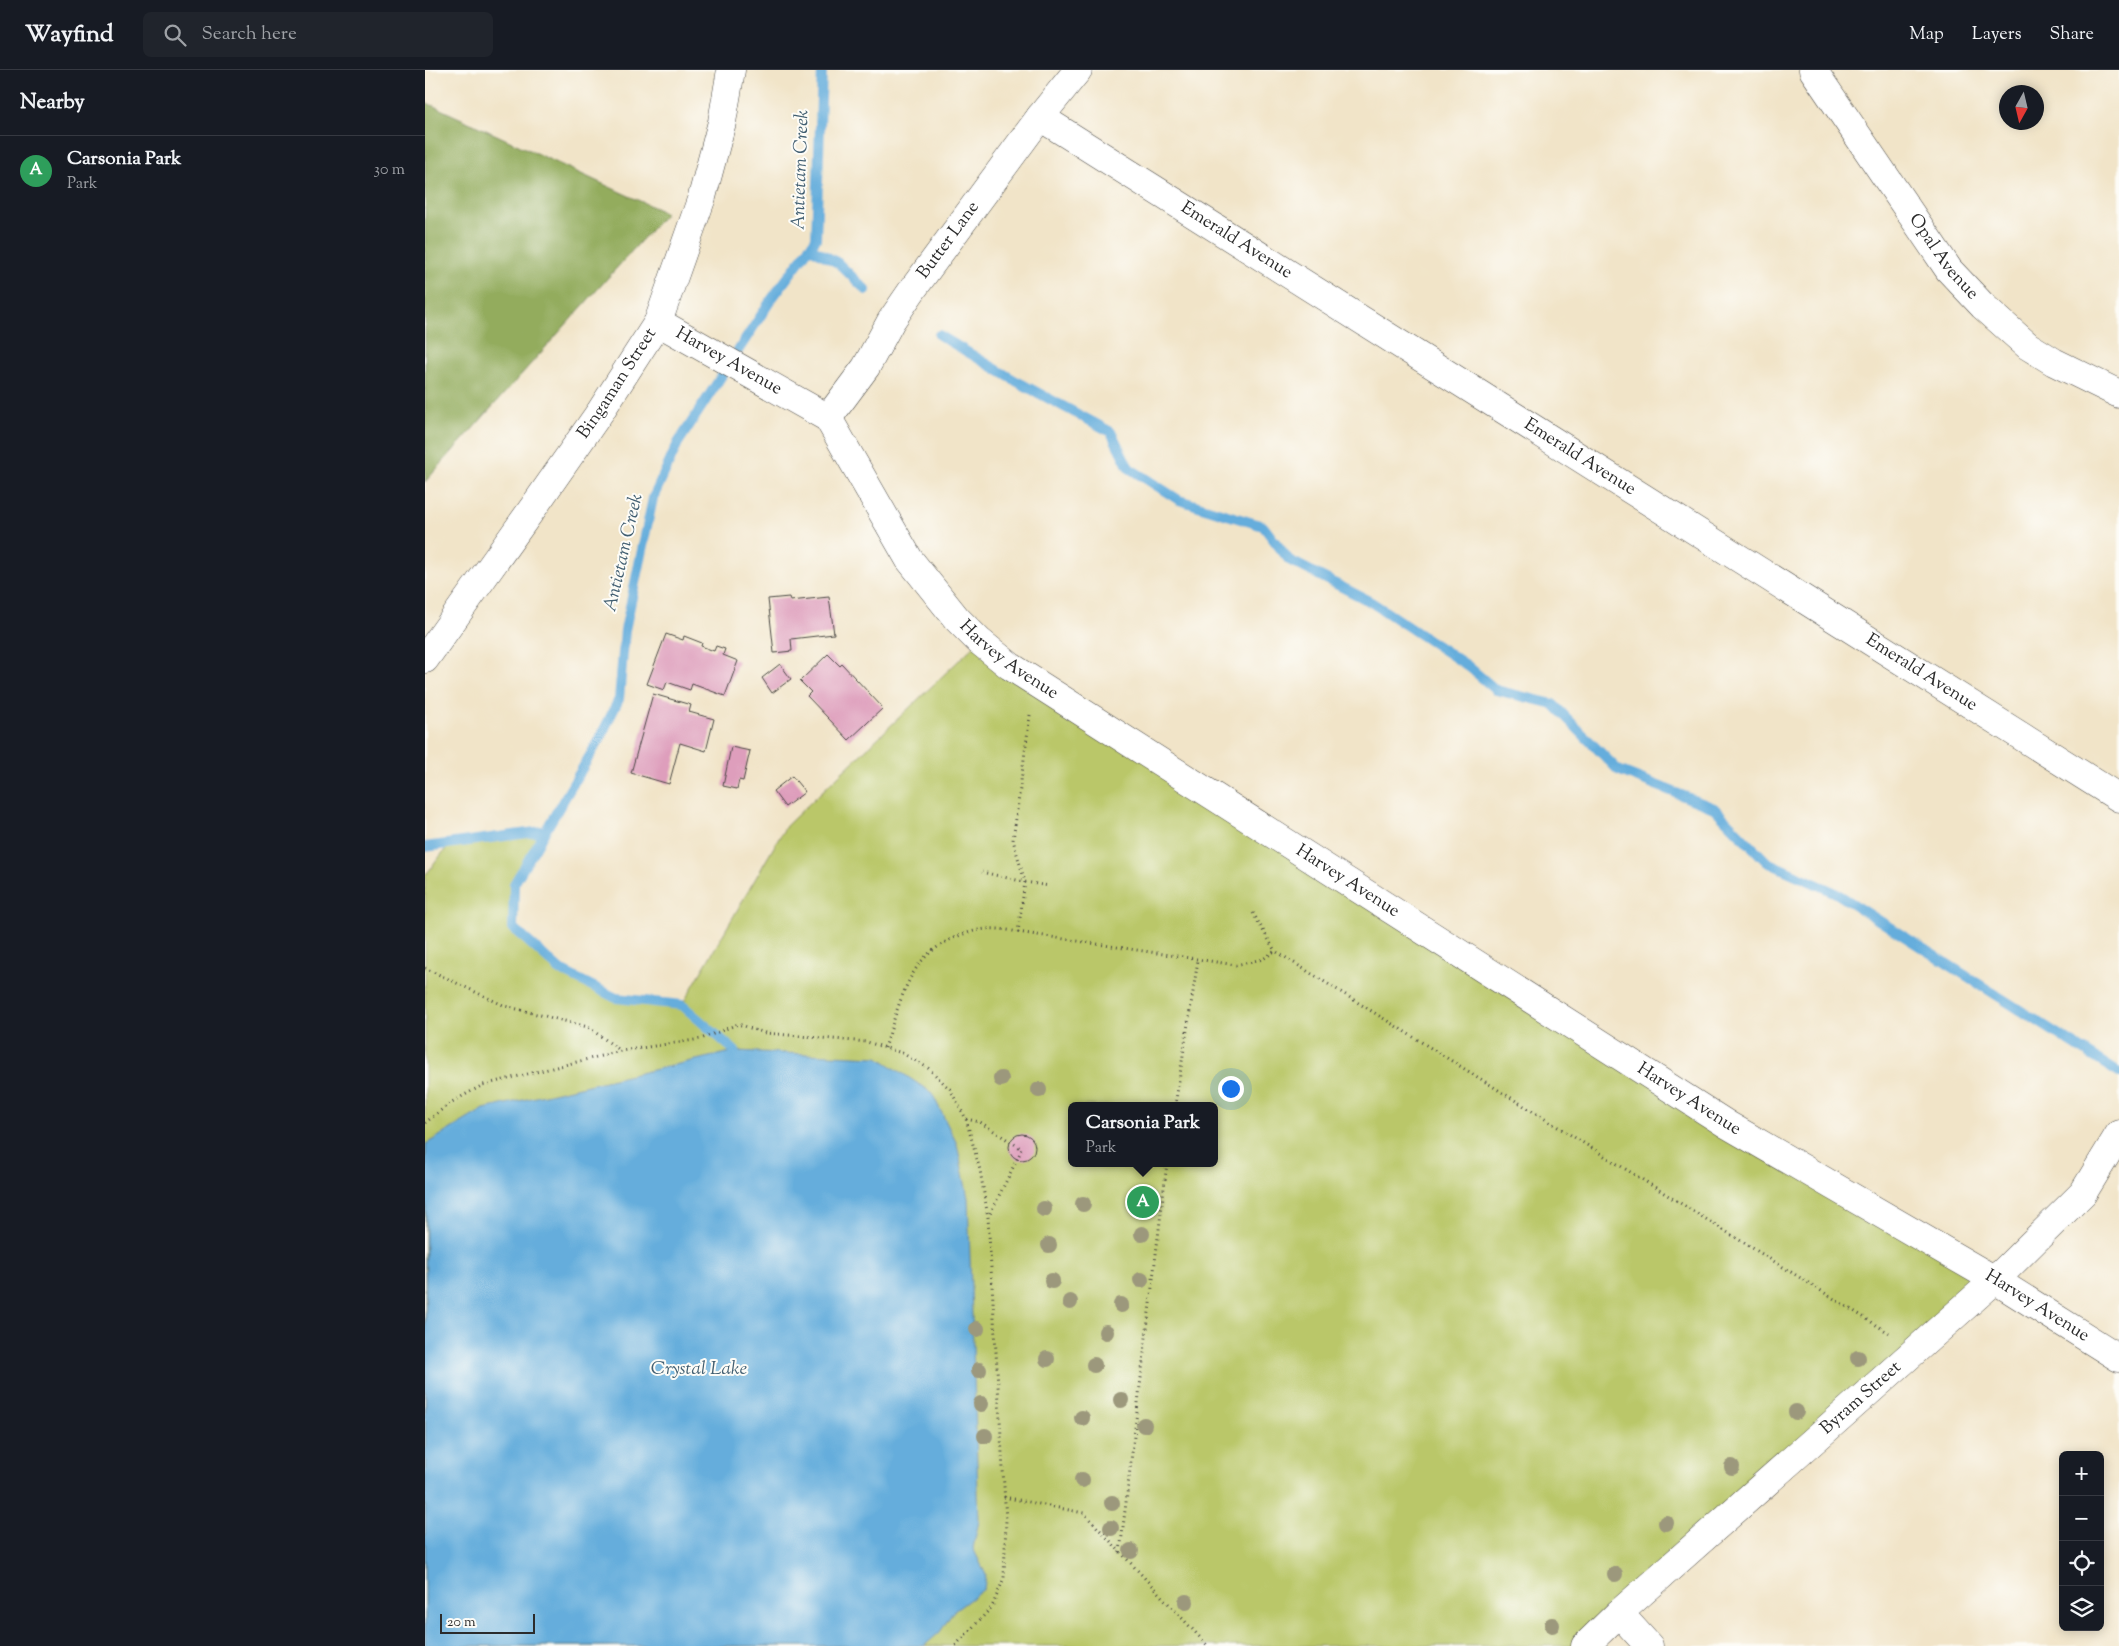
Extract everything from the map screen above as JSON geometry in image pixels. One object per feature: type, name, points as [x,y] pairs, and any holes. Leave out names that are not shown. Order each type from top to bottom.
[{"type":"street","name":"Bingaman Street","points":[[425,659],[600,412],[658,322],[702,197],[722,122],[731,70]]},
{"type":"street","name":"Butter Lane","points":[[828,418],[865,368],[891,321],[1040,117],[1078,70]]},
{"type":"street","name":"Opal Avenue","points":[[1813,70],[1949,270],[1983,306],[2028,346],[2054,362],[2119,394]]},
{"type":"street","name":"Emerald Avenue","points":[[1040,117],[2119,798]]},
{"type":"street","name":"Harvey Avenue","points":[[658,322],[778,388],[828,418],[909,559],[957,619],[979,641],[1010,666],[1728,1125],[1995,1280],[2119,1358]]},
{"type":"street","name":"Byram Street","points":[[1585,1646],[1619,1613],[1995,1280],[2083,1193],[2119,1134]]},
{"type":"street","points":[[1619,1613],[1649,1646]]},
{"type":"path","points":[[1018,932],[1025,882],[1013,840],[1035,682]]},
{"type":"path","points":[[982,872],[1049,886]]},
{"type":"path","points":[[1253,913],[1275,951],[1891,1334]]},
{"type":"path","points":[[885,1048],[907,986],[919,964],[934,950],[964,934],[987,929],[1018,932],[1236,966],[1263,959],[1275,951]]},
{"type":"path","points":[[1176,1102],[1197,960]]},
{"type":"path","points":[[425,968],[505,1006],[588,1028],[621,1051]]},
{"type":"path","points":[[425,1123],[450,1103],[483,1085],[621,1051],[701,1039],[738,1024],[765,1033],[867,1042],[902,1054],[928,1068],[950,1089],[966,1119],[980,1170],[988,1217],[1006,1520],[1004,1578],[991,1607],[955,1646]]},
{"type":"path","points":[[966,1119],[980,1122],[1022,1149],[988,1217]]},
{"type":"path","points":[[1120,1552],[1167,1167]]},
{"type":"path","points":[[1004,1497],[1084,1513],[1208,1646]]},
{"type":"green space","points":[[425,102],[666,213],[425,482]]},
{"type":"green space","points":[[979,641],[1995,1280],[1585,1646],[425,1646],[425,876],[448,846],[543,831],[514,884],[513,929],[560,970],[616,998],[682,1005],[786,826]]},
{"type":"water","name":"Crystal Lake","points":[[735,1051],[878,1057],[932,1093],[957,1144],[968,1198],[979,1521],[973,1548],[986,1575],[984,1589],[953,1612],[940,1632],[924,1646],[425,1646],[426,1144],[484,1109]]},
{"type":"building","points":[[789,597],[790,601],[829,597],[834,634],[791,639],[792,651],[774,653],[768,599]]},
{"type":"building","points":[[666,634],[683,640],[684,636],[702,643],[701,646],[714,651],[716,646],[725,649],[723,655],[738,661],[725,696],[692,684],[690,690],[667,682],[664,690],[647,684]]},
{"type":"building","points":[[828,654],[840,666],[842,664],[883,708],[849,740],[807,696],[811,692],[800,681]]},
{"type":"building","points":[[780,664],[791,679],[772,693],[762,678]]},
{"type":"building","points":[[653,694],[691,705],[689,712],[714,719],[706,751],[680,743],[669,784],[631,773]]},
{"type":"building","points":[[731,747],[750,751],[743,781],[739,780],[737,789],[723,786]]},
{"type":"building","points":[[792,776],[805,792],[785,807],[773,791]]},
{"type":"building","points":[[1022,1134],[1031,1138],[1035,1147],[1031,1156],[1022,1160],[1013,1156],[1009,1147],[1013,1138]]},
{"type":"waterway","name":"Antietam Creek","points":[[735,1051],[682,1005],[616,998],[560,970],[513,928],[514,884],[599,740],[619,699],[625,630],[653,498],[678,443],[771,300],[816,239],[822,70]]},
{"type":"waterway","points":[[809,247],[838,263],[866,290]]},
{"type":"waterway","points":[[939,335],[1016,381],[1111,432],[1129,468],[1179,500],[1263,526],[1289,560],[1371,602],[1468,666],[1496,690],[1553,704],[1618,770],[1714,808],[1767,862],[1836,893],[2119,1073]]},
{"type":"waterway","name":"Antietam Creek","points":[[425,847],[543,831]]},
{"type":"place","name":"Carsonia Park","points":[[1143,1202]]}]
